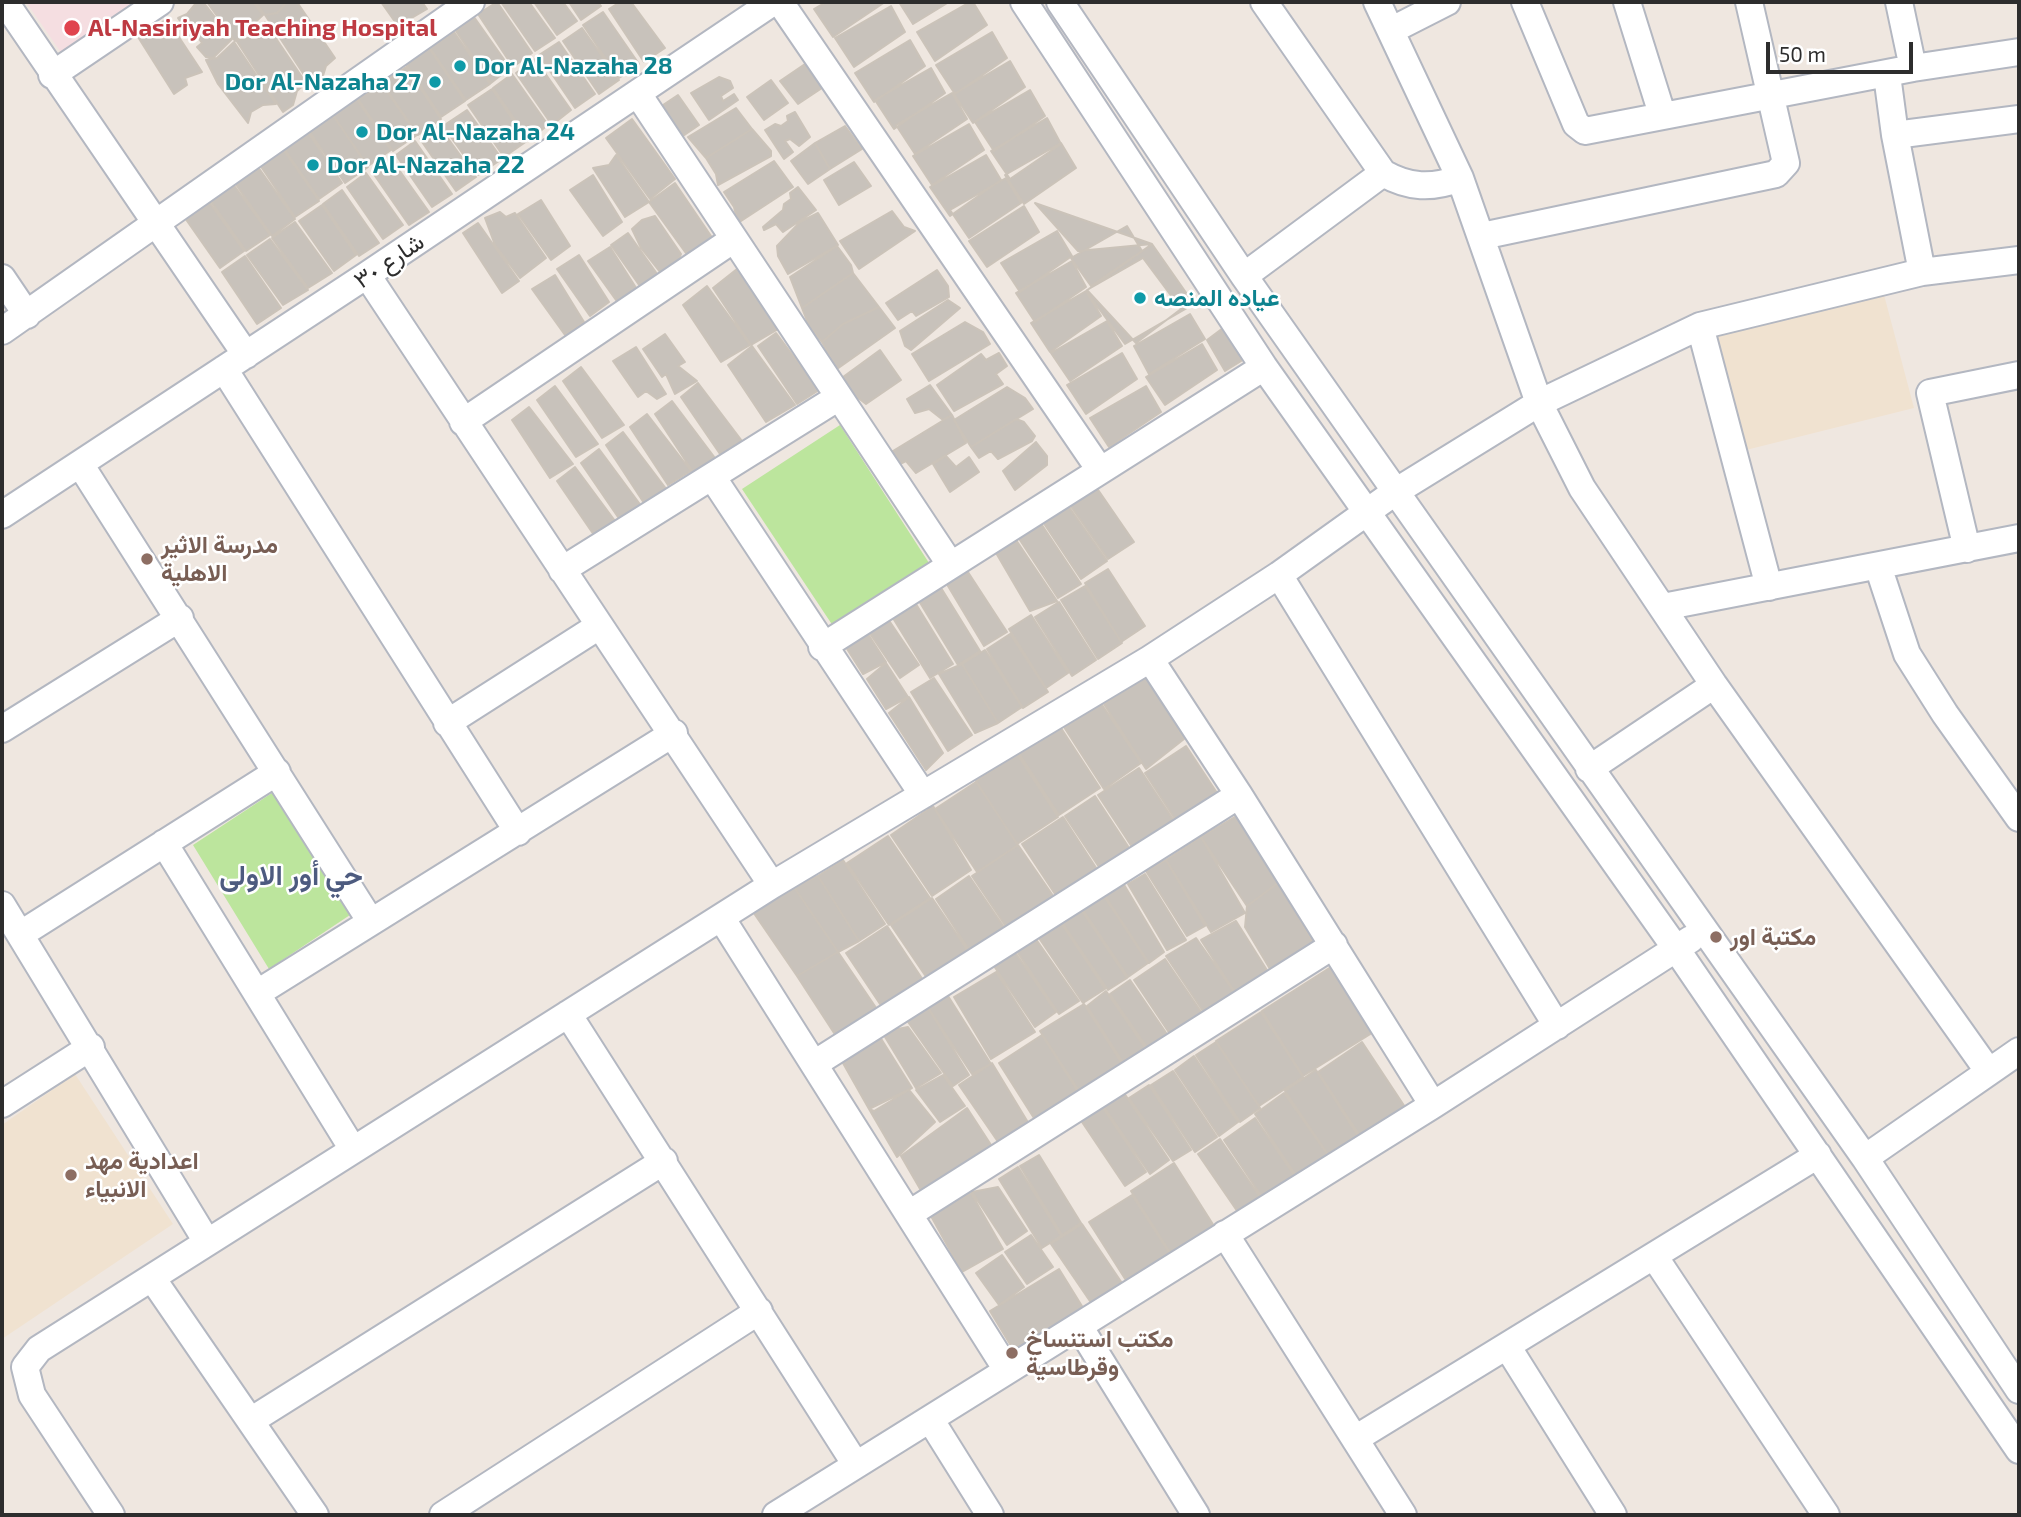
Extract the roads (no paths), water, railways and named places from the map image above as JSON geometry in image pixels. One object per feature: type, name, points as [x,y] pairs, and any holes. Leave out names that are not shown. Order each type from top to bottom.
[{"type":"street","points":[[5,2],[153,223],[246,355]]},
{"type":"street","points":[[52,75],[160,2]]},
{"type":"street","points":[[2,331],[471,2]]},
{"type":"street","name":"شارع ٣٠","points":[[2,515],[368,275],[773,2]]},
{"type":"street","points":[[780,2],[1100,470]]},
{"type":"street","points":[[1024,2],[1264,367],[1677,950],[2019,1450]]},
{"type":"street","points":[[1060,2],[1244,276],[1865,1158],[2019,1390]]},
{"type":"street","points":[[1264,2],[1383,173],[1413,186],[1437,186],[1461,178]]},
{"type":"street","points":[[1377,2],[1461,178],[1539,403],[1582,488],[1714,685],[1989,1072]]},
{"type":"street","points":[[1392,30],[1447,2]]},
{"type":"street","points":[[1525,2],[1580,129],[1585,131],[1661,114],[1887,75],[1913,68],[2019,52]]},
{"type":"street","points":[[1627,2],[1661,114]]},
{"type":"street","points":[[1482,236],[1776,174],[1786,163],[1749,2]]},
{"type":"street","points":[[1899,2],[1913,68]]},
{"type":"street","points":[[1887,75],[1895,135],[1922,272]]},
{"type":"street","points":[[638,94],[950,564]]},
{"type":"street","points":[[1895,135],[2019,119]]},
{"type":"street","points":[[1244,276],[1383,173]]},
{"type":"street","points":[[463,422],[734,239]]},
{"type":"street","points":[[111,1515],[32,1395],[25,1367],[39,1349],[772,885],[1150,659],[1279,575],[1395,492],[1539,403],[1700,327],[1922,272],[2019,260]]},
{"type":"street","points":[[368,275],[463,422],[674,733],[772,885]]},
{"type":"street","points":[[2,278],[26,315]]},
{"type":"street","points":[[1700,327],[1769,587]]},
{"type":"street","points":[[822,647],[1264,367]]},
{"type":"street","points":[[223,369],[518,832]]},
{"type":"street","points":[[1966,549],[1930,393],[2019,375]]},
{"type":"street","points":[[562,570],[839,397]]},
{"type":"street","points":[[80,464],[371,922]]},
{"type":"street","points":[[713,478],[822,647],[923,795]]},
{"type":"street","points":[[1662,607],[2019,538]]},
{"type":"street","points":[[1878,566],[1907,654],[1945,714],[2019,818]]},
{"type":"street","points":[[1279,575],[1557,1026]]},
{"type":"street","points":[[2,729],[180,618]]},
{"type":"street","points":[[447,723],[599,625]]},
{"type":"street","points":[[1150,659],[1239,795],[1433,1105]]},
{"type":"street","points":[[1590,769],[1714,685]]},
{"type":"street","points":[[259,992],[674,733]]},
{"type":"street","points":[[20,934],[277,772]]},
{"type":"street","points":[[814,1064],[1239,795]]},
{"type":"street","points":[[164,842],[259,992],[352,1149]]},
{"type":"street","points":[[2,905],[91,1046],[208,1242]]},
{"type":"street","points":[[722,919],[1007,1370]]},
{"type":"street","points":[[776,1515],[1433,1105],[1677,950],[1704,930]]},
{"type":"street","points":[[909,1214],[1334,945]]},
{"type":"street","points":[[568,1014],[856,1465]]},
{"type":"street","points":[[2,1104],[91,1046]]},
{"type":"street","points":[[1865,1158],[2019,1051]]},
{"type":"street","points":[[1355,1439],[1818,1155]]},
{"type":"street","points":[[252,1420],[664,1161]]},
{"type":"street","points":[[1226,1234],[1403,1515]]},
{"type":"street","points":[[1654,1256],[1826,1515]]},
{"type":"street","points":[[152,1278],[252,1420],[314,1515]]},
{"type":"street","points":[[443,1515],[760,1311]]},
{"type":"street","points":[[1079,1326],[1196,1515]]},
{"type":"street","points":[[1507,1346],[1613,1515]]},
{"type":"street","points":[[930,1419],[990,1515]]},
{"type":"place","name":"Al-Nasiriyah Teaching Hospital","points":[[72,28]]},
{"type":"place","name":"Dor Al-Nazaha 28","points":[[460,66]]},
{"type":"place","name":"Dor Al-Nazaha 27","points":[[435,82]]},
{"type":"place","name":"Dor Al-Nazaha 24","points":[[362,132]]},
{"type":"place","name":"Dor Al-Nazaha 22","points":[[313,165]]},
{"type":"place","name":"عياده المنصه","points":[[1140,298]]},
{"type":"place","name":"مدرسة الاثير الاهلية","points":[[147,559]]},
{"type":"place","name":"مكتبة اور","points":[[1716,937]]},
{"type":"place","name":"اعدادية مهد الانبياء","points":[[71,1175]]},
{"type":"place","name":"مكتب استنساخ وقرطاسية","points":[[1012,1353]]},
{"type":"district","name":"حي أور الاولى","points":[[291,876]]}]
